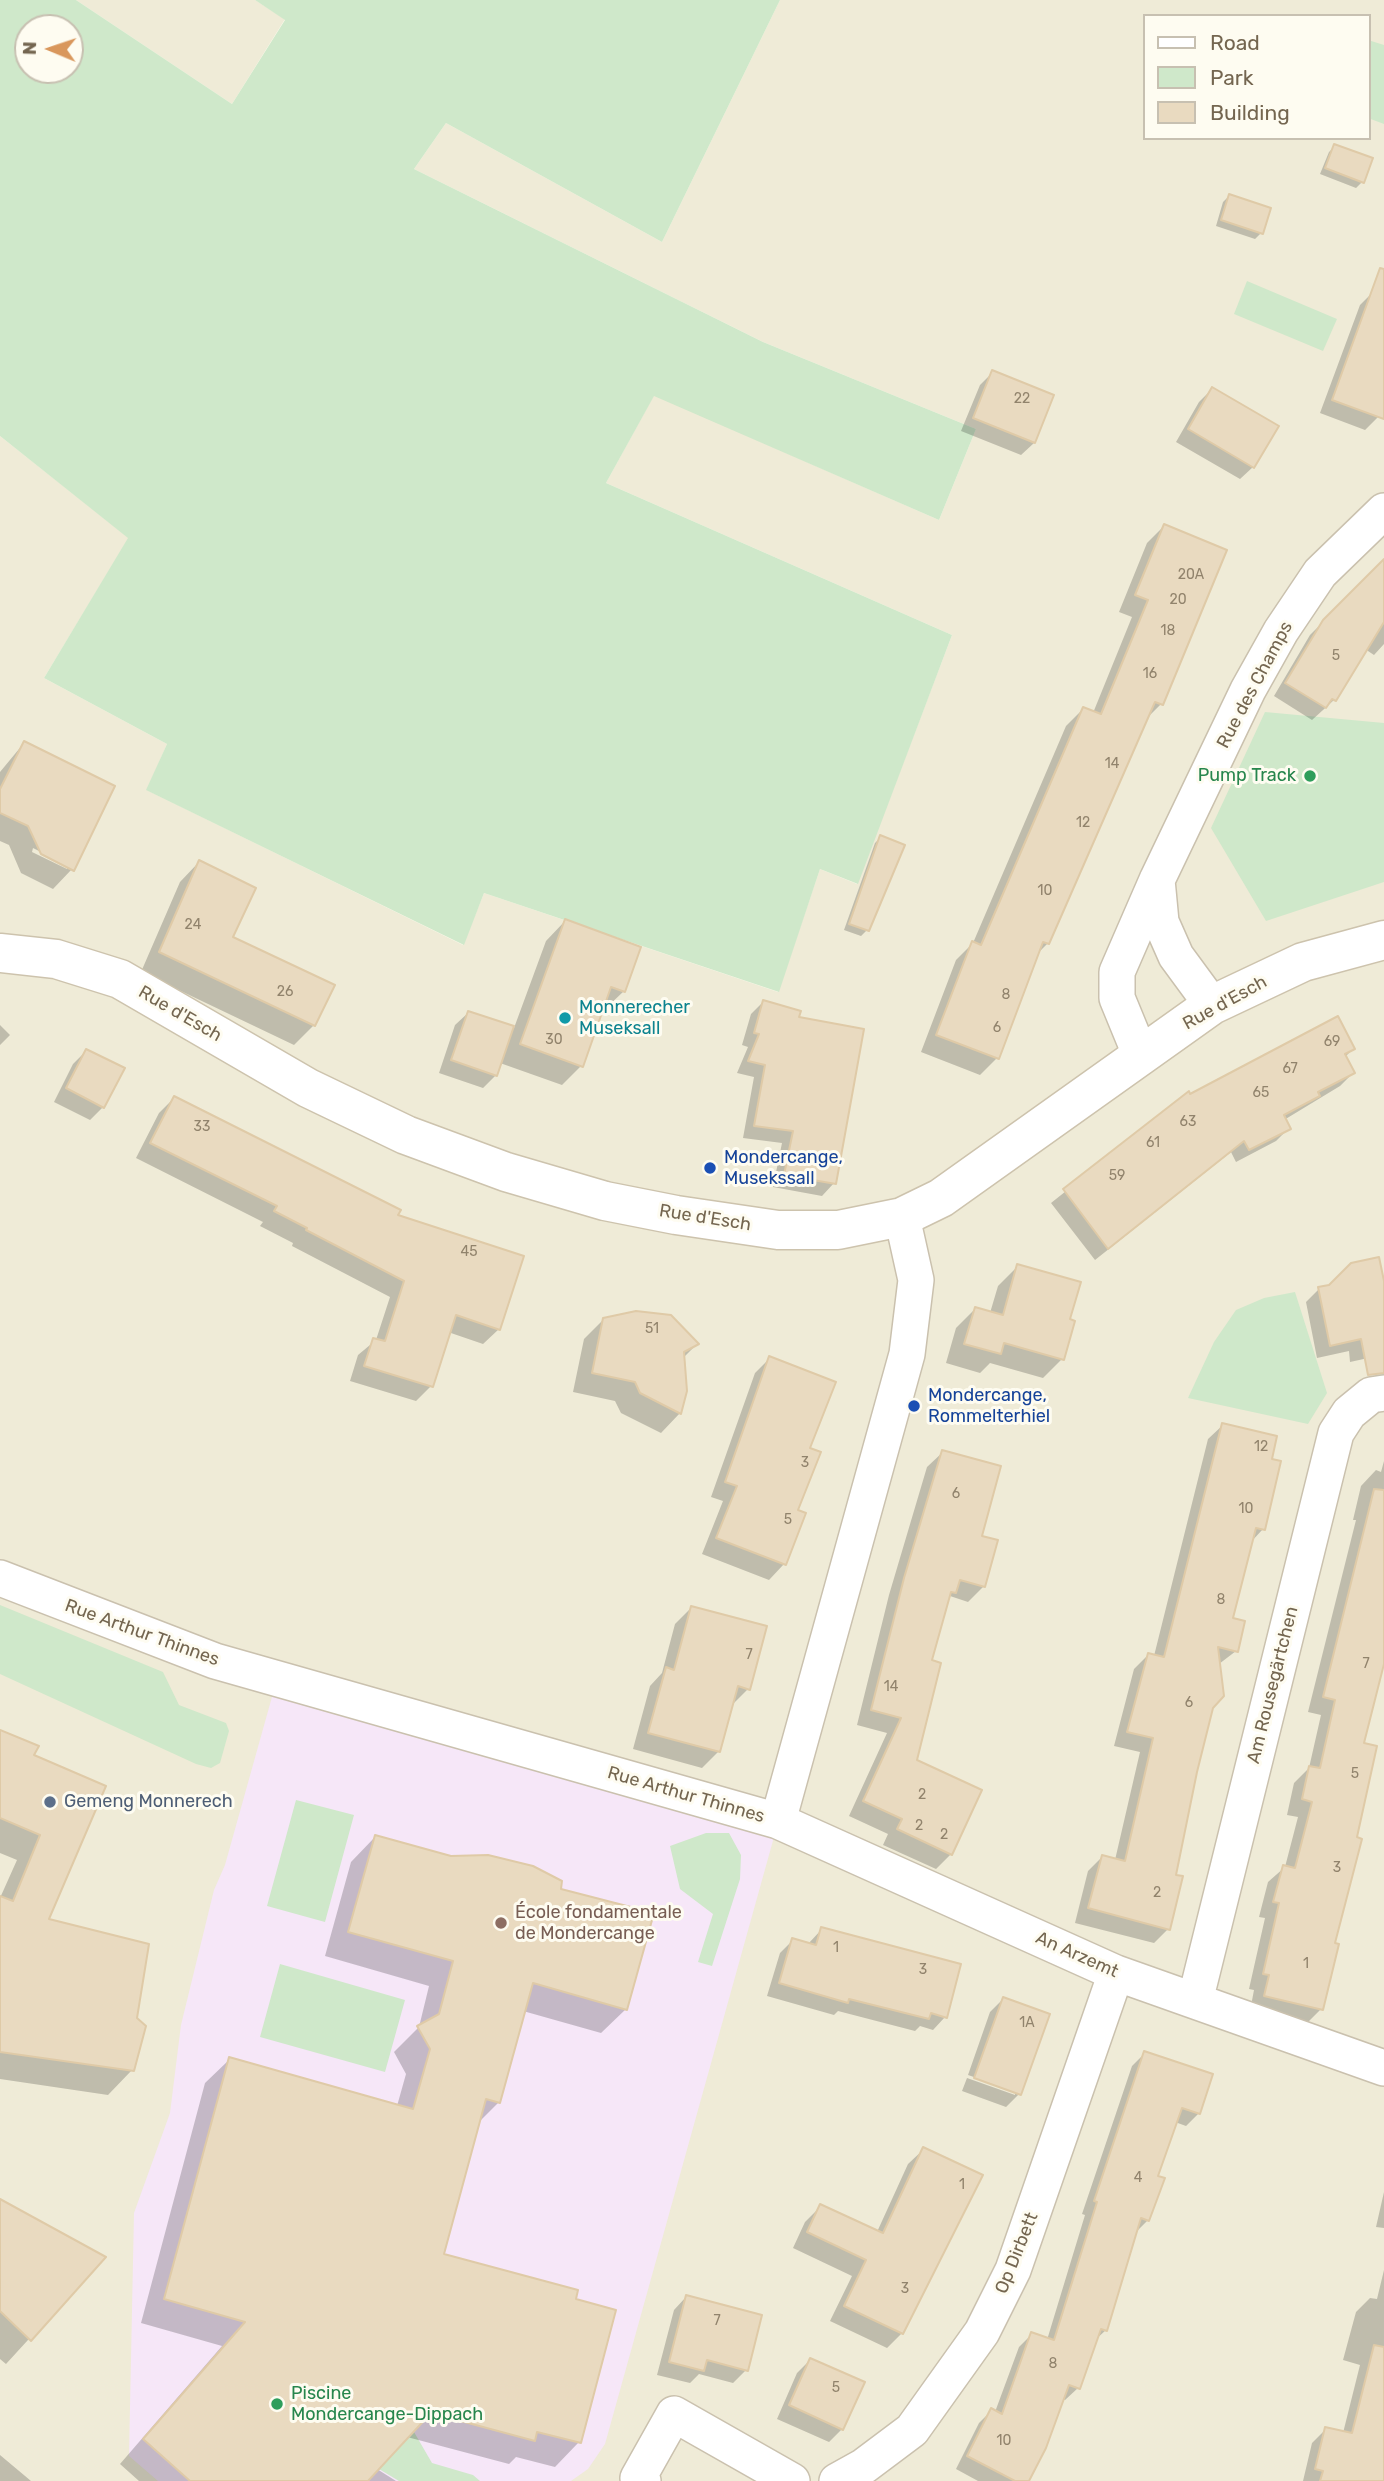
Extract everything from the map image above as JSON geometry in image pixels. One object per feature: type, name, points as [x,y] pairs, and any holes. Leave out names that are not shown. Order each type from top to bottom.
[{"type":"main road","name":"Rue d'Esch","points":[[0,953],[56,959],[120,979],[309,1088],[406,1135],[567,1189],[676,1215],[778,1230],[838,1230],[902,1217],[952,1191],[1212,1005],[1303,962],[1384,940]]},
{"type":"street","name":"Rue des Champs","points":[[1140,1054],[1117,998],[1117,972],[1157,880],[1248,690],[1281,631],[1320,573],[1384,511]]},
{"type":"street","points":[[1157,880],[1161,922],[1176,956],[1212,1005]]},
{"type":"street","name":"Rue Arthur Thinnes","points":[[0,1578],[215,1661],[778,1821],[907,1354],[916,1280],[902,1217]]},
{"type":"street","name":"Am Rousegärtchen","points":[[1195,2001],[1336,1433],[1349,1413],[1371,1395],[1384,1393]]},
{"type":"street","name":"An Arzemt","points":[[778,1821],[1116,1973],[1384,2068]]},
{"type":"street","name":"Op Dirbett","points":[[837,2481],[864,2466],[912,2430],[982,2332],[1013,2270],[1116,1973]]},
{"type":"street","points":[[643,2481],[638,2478],[674,2414],[792,2481]]},
{"type":"shaded area","points":[[76,0],[255,0],[285,19],[232,104]]},
{"type":"shaded area","points":[[780,0],[1384,0],[1384,2481],[0,2481],[0,436],[129,538],[44,678],[167,744],[147,790],[463,945],[484,893],[778,992],[820,869],[857,884],[952,635],[606,483],[654,395],[939,520],[976,429],[763,342],[414,169],[446,123],[662,242]]},
{"type":"shaded area","points":[[277,1679],[774,1837],[605,2444],[588,2469],[571,2481],[158,2481],[129,2456],[134,2213],[170,2113],[181,2025],[214,1890],[225,1865]]},
{"type":"green space","points":[[0,0],[76,0],[232,104],[285,20],[255,0],[780,0],[662,242],[446,123],[414,169],[763,342],[976,429],[939,520],[654,396],[606,483],[952,635],[858,884],[820,869],[779,992],[484,893],[464,945],[146,790],[167,744],[44,678],[128,538],[0,436]]},
{"type":"green space","points":[[1370,41],[1384,45],[1384,124],[1370,119]]},
{"type":"green space","points":[[1247,281],[1337,319],[1323,351],[1234,314]]},
{"type":"green space","name":"Pump Track","points":[[1265,712],[1384,723],[1384,882],[1266,921],[1211,828]]},
{"type":"green space","points":[[1295,1292],[1327,1393],[1308,1424],[1188,1398],[1214,1342],[1236,1310],[1264,1298]]},
{"type":"green space","points":[[0,1605],[163,1672],[179,1705],[226,1723],[229,1731],[220,1763],[211,1768],[196,1764],[0,1674]]},
{"type":"green space","points":[[296,1800],[354,1815],[325,1922],[267,1906]]},
{"type":"green space","points":[[706,1833],[729,1833],[741,1855],[740,1879],[712,1966],[698,1962],[713,1914],[680,1889],[670,1846]]},
{"type":"green space","points":[[280,1964],[405,2000],[385,2072],[260,2037]]},
{"type":"green space","points":[[414,2432],[432,2463],[473,2475],[480,2481],[399,2481],[379,2469]]},
{"type":"building","points":[[1334,144],[1373,158],[1364,183],[1325,168]]},
{"type":"building","points":[[1229,194],[1271,208],[1263,234],[1221,220]]},
{"type":"building","points":[[1380,268],[1384,269],[1384,419],[1332,400]]},
{"type":"building","points":[[992,370],[1054,395],[1035,443],[973,418]]},
{"type":"building","points":[[1212,387],[1279,426],[1254,468],[1188,429]]},
{"type":"building","points":[[1164,524],[1227,550],[1163,705],[1155,702],[1049,944],[1043,942],[999,1059],[936,1035],[972,941],[981,945],[1083,707],[1101,714],[1148,600],[1135,595]]},
{"type":"building","points":[[1384,559],[1384,622],[1336,701],[1332,699],[1326,708],[1285,683],[1323,620]]},
{"type":"building","points":[[24,741],[115,786],[74,871],[41,854],[28,826],[0,813],[0,789]]},
{"type":"building","points":[[880,835],[905,845],[869,931],[849,924]]},
{"type":"building","points":[[199,860],[256,888],[233,937],[335,985],[315,1026],[159,952]]},
{"type":"building","name":"Monnerecher Museksall","points":[[565,919],[641,947],[625,992],[611,987],[583,1067],[520,1044]]},
{"type":"building","points":[[763,1000],[801,1011],[799,1017],[864,1029],[836,1184],[784,1175],[793,1131],[754,1126],[765,1065],[748,1061],[759,1034],[754,1033]]},
{"type":"building","points":[[468,1011],[514,1026],[497,1076],[451,1060]]},
{"type":"building","points":[[1338,1016],[1355,1049],[1345,1054],[1355,1073],[1318,1092],[1320,1096],[1284,1115],[1291,1129],[1249,1150],[1244,1141],[1108,1249],[1063,1189],[1189,1091],[1190,1094]]},
{"type":"building","points":[[86,1049],[125,1068],[104,1108],[66,1088]]},
{"type":"building","points":[[174,1096],[401,1210],[398,1215],[524,1256],[500,1330],[456,1315],[433,1387],[364,1366],[373,1338],[385,1341],[404,1281],[306,1230],[307,1228],[274,1211],[277,1206],[150,1143]]},
{"type":"building","points":[[1379,1257],[1384,1281],[1384,1373],[1368,1375],[1361,1339],[1330,1346],[1318,1287],[1329,1285],[1351,1263]]},
{"type":"building","points":[[1017,1264],[1081,1282],[1070,1319],[1075,1321],[1064,1360],[1004,1343],[1001,1354],[964,1344],[975,1307],[1003,1315]]},
{"type":"building","points":[[636,1311],[671,1315],[699,1344],[684,1352],[687,1391],[681,1414],[640,1393],[635,1382],[592,1373],[603,1318]]},
{"type":"building","points":[[769,1356],[836,1382],[810,1448],[821,1452],[798,1510],[806,1513],[786,1565],[716,1538],[737,1486],[725,1482]]},
{"type":"building","points":[[1222,1423],[1277,1436],[1272,1459],[1281,1461],[1265,1530],[1256,1528],[1233,1618],[1245,1621],[1238,1652],[1218,1647],[1224,1696],[1213,1708],[1197,1772],[1176,1875],[1183,1876],[1170,1930],[1088,1908],[1102,1855],[1125,1861],[1153,1738],[1127,1732],[1148,1653],[1164,1657]]},
{"type":"building","points":[[942,1450],[1001,1466],[982,1536],[998,1540],[985,1587],[960,1580],[956,1593],[951,1592],[932,1660],[941,1663],[917,1760],[982,1790],[952,1855],[897,1829],[902,1819],[863,1801],[901,1718],[871,1710],[904,1578]]},
{"type":"building","points":[[1374,1489],[1384,1490],[1384,1664],[1364,1743],[1377,1746],[1357,1837],[1362,1839],[1335,1943],[1339,1944],[1323,2010],[1264,1996],[1269,1975],[1263,1974],[1279,1903],[1273,1902],[1283,1865],[1295,1868],[1312,1802],[1302,1799],[1309,1766],[1320,1768],[1335,1700],[1323,1697]]},
{"type":"building","points":[[691,1606],[767,1626],[750,1690],[738,1686],[720,1752],[648,1733],[666,1667],[674,1670]]},
{"type":"building","points":[[0,1730],[39,1746],[34,1755],[106,1786],[49,1919],[149,1944],[137,2018],[146,2026],[134,2071],[0,2052],[0,1896],[13,1901],[40,1835],[0,1818]]},
{"type":"building","points":[[375,1835],[451,1856],[488,1855],[533,1866],[562,1881],[561,1889],[654,1913],[627,2010],[533,1983],[500,2103],[486,2099],[444,2254],[578,2290],[576,2299],[616,2310],[581,2443],[537,2432],[535,2441],[431,2413],[368,2481],[190,2481],[143,2439],[245,2322],[164,2299],[229,2057],[413,2109],[430,2049],[417,2026],[439,2014],[453,1961],[348,1932]]},
{"type":"building","points":[[821,1927],[961,1964],[947,2018],[931,2013],[929,2019],[849,1999],[848,2003],[779,1983],[792,1938],[816,1945]]},
{"type":"building","points":[[1003,1997],[1050,2014],[1021,2095],[974,2078]]},
{"type":"building","points":[[1144,2051],[1213,2074],[1200,2114],[1182,2108],[1158,2176],[1165,2178],[1149,2221],[1141,2218],[1107,2331],[1101,2329],[1080,2389],[1069,2385],[1046,2448],[1029,2481],[1015,2481],[967,2456],[991,2408],[1002,2414],[1031,2332],[1054,2340],[1097,2202],[1094,2201]]},
{"type":"building","points":[[923,2147],[983,2175],[903,2334],[844,2306],[866,2260],[807,2232],[820,2204],[883,2233]]},
{"type":"building","points":[[0,2199],[106,2257],[31,2341],[0,2311]]},
{"type":"building","points":[[686,2295],[762,2315],[748,2371],[707,2360],[704,2371],[669,2362]]},
{"type":"building","points":[[1374,2345],[1384,2347],[1384,2481],[1320,2481],[1323,2471],[1315,2469],[1325,2427],[1352,2433]]},
{"type":"building","points":[[810,2358],[865,2382],[843,2430],[789,2405]]},
{"type":"place","name":"Pump Track","points":[[1310,776]]},
{"type":"place","name":"Monnerecher Museksall","points":[[565,1018]]},
{"type":"place","name":"Mondercange, Musekssall","points":[[710,1168]]},
{"type":"place","name":"Mondercange, Rommelterhiel","points":[[914,1406]]},
{"type":"place","name":"Gemeng Monnerech","points":[[50,1802]]},
{"type":"place","name":"École fondamentale de Mondercange","points":[[501,1923]]},
{"type":"place","name":"Piscine Mondercange-Dippach","points":[[277,2404]]}]
